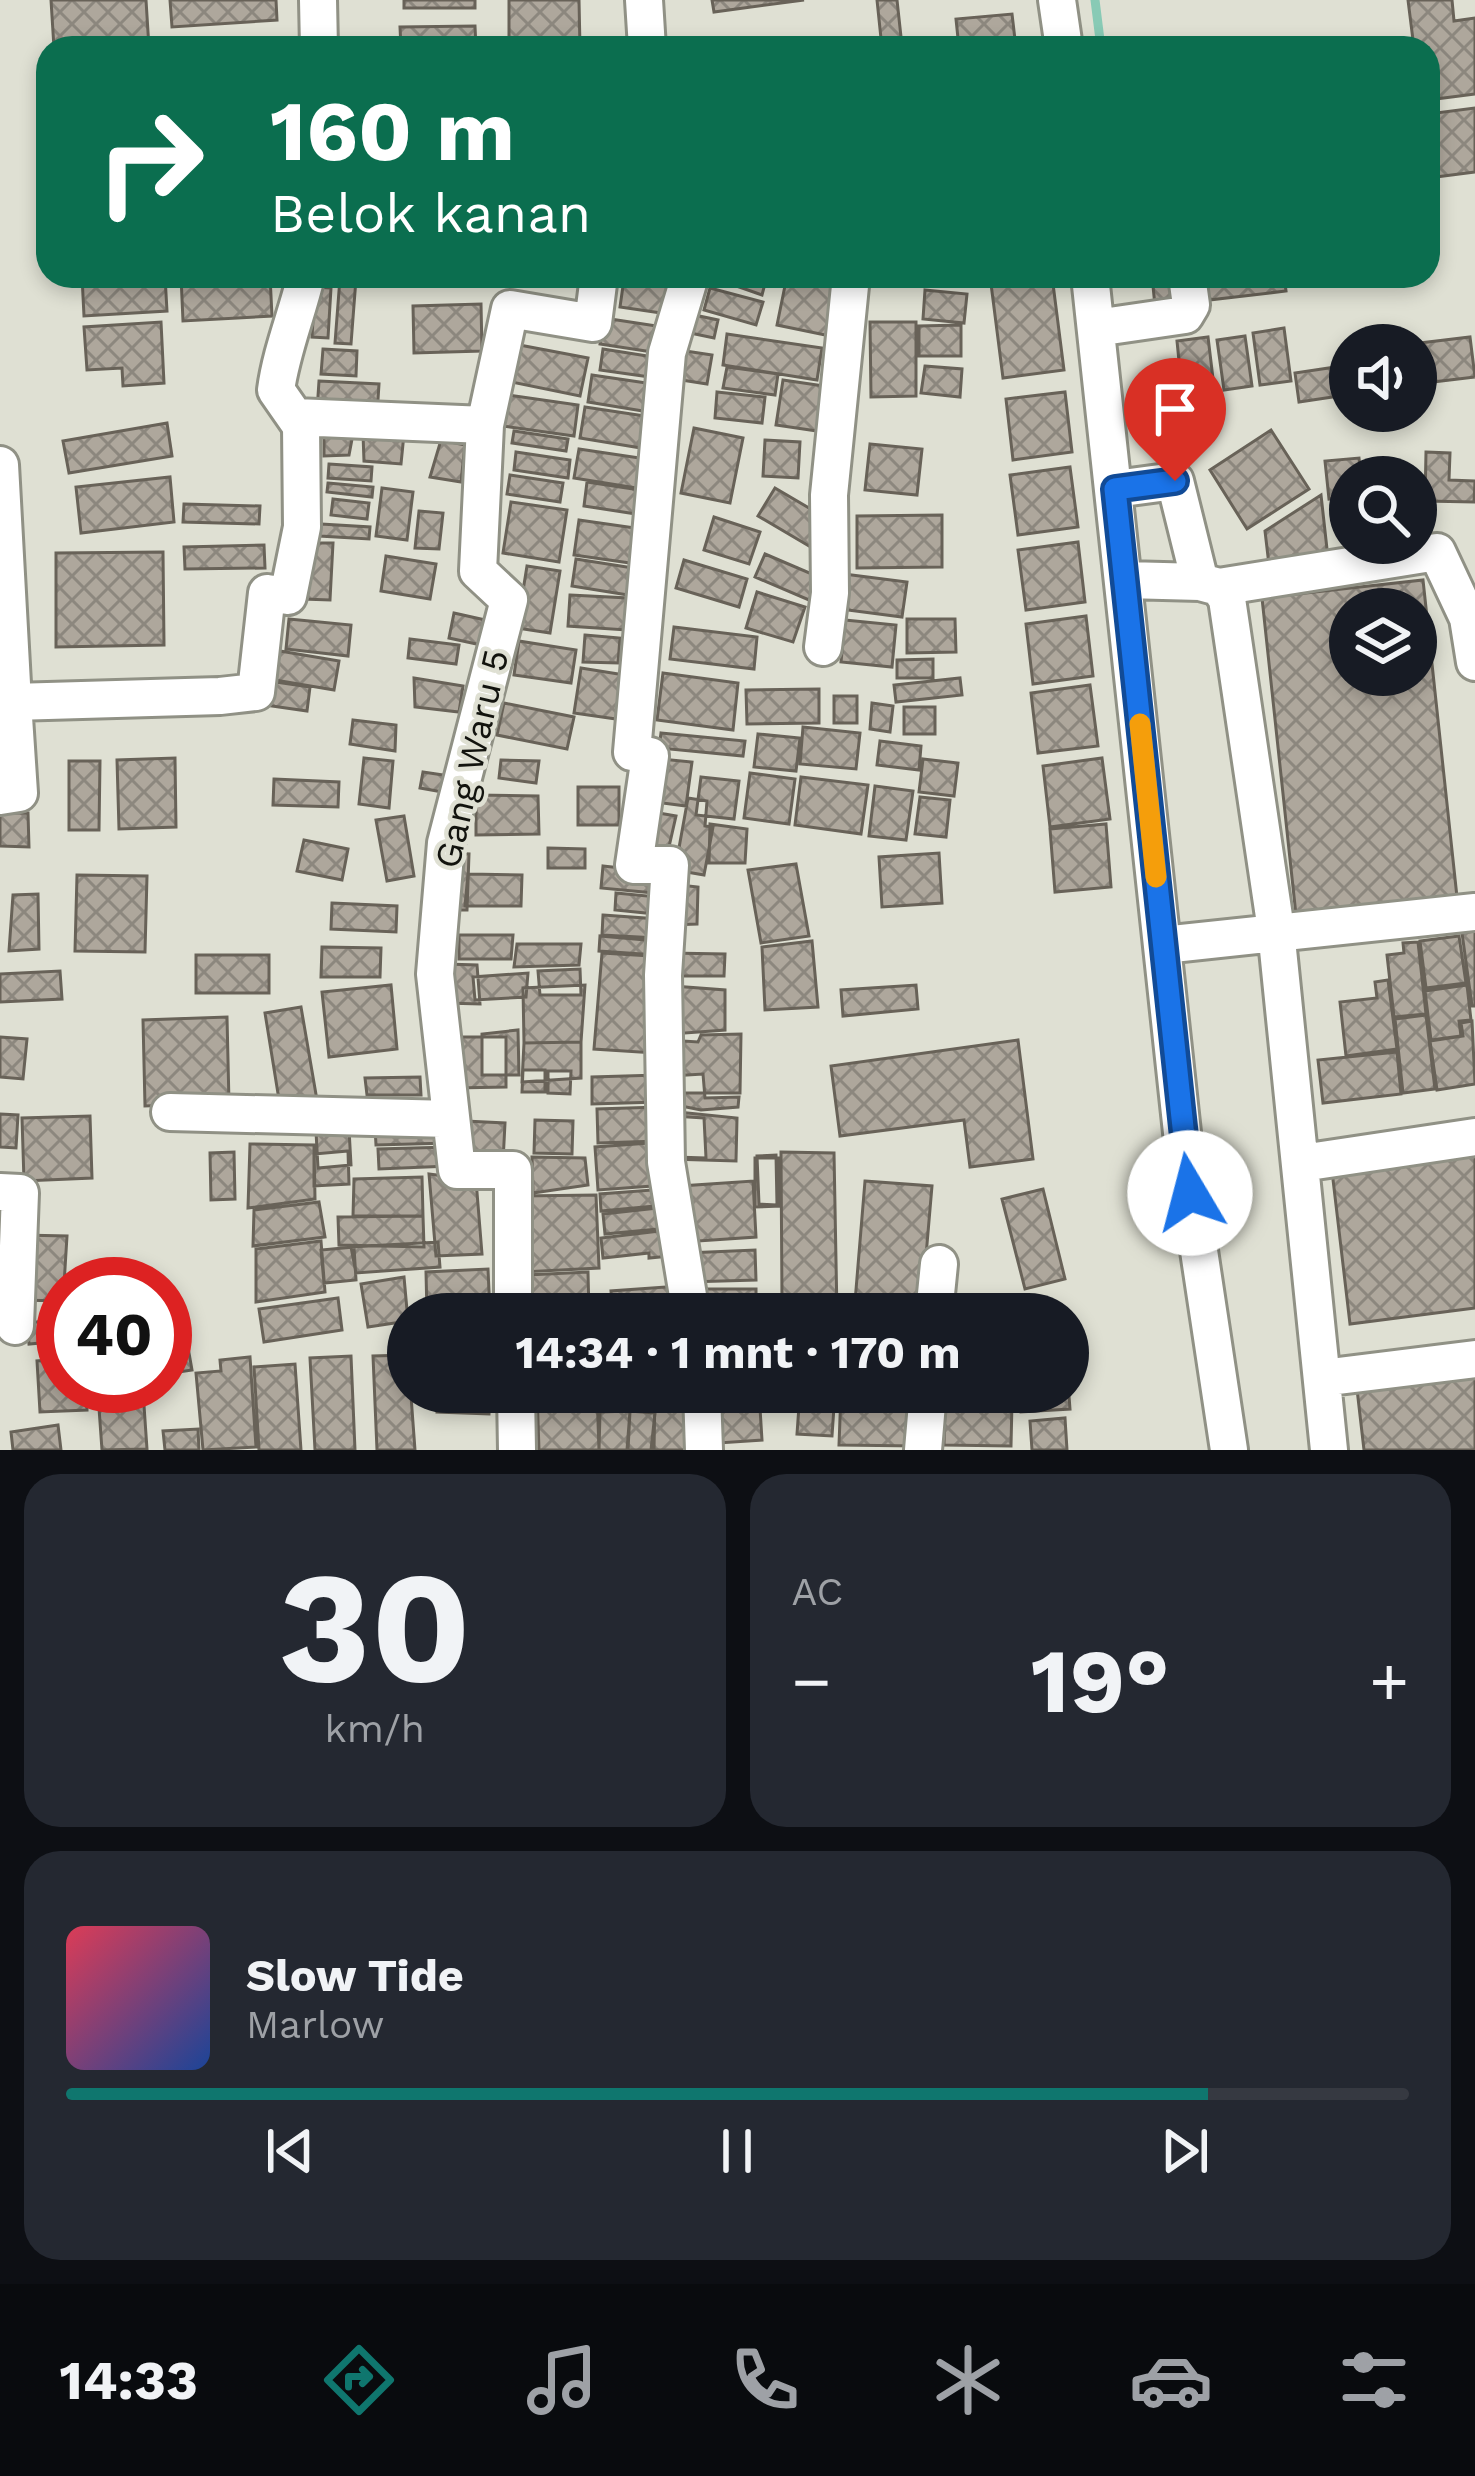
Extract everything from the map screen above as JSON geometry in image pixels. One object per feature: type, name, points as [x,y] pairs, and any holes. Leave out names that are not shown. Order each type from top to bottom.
[{"type":"street","points":[[318,0],[320,36]]},
{"type":"street","points":[[644,0],[646,36]]},
{"type":"street","points":[[1058,0],[1062,36]]},
{"type":"street","points":[[13,702],[256,692],[267,593],[288,596],[302,527],[301,425],[276,390],[303,288]]},
{"type":"street","points":[[295,417],[484,425],[510,309],[593,323],[597,288]]},
{"type":"street","points":[[686,288],[667,353],[632,752],[650,756],[634,865],[670,865],[663,975],[666,1162],[688,1293]]},
{"type":"street","points":[[823,647],[830,593],[829,495],[850,288]]},
{"type":"street","points":[[1091,288],[1184,1151],[1229,1450]]},
{"type":"street","points":[[1096,328],[1185,315],[1191,304],[1189,288]]},
{"type":"street","name":"Gang Waru 5","points":[[484,425],[478,571],[509,600],[446,843],[435,974],[457,1170],[513,1171],[513,1293]]},
{"type":"street","points":[[0,464],[19,793],[0,796]]},
{"type":"street","points":[[1115,489],[1175,481],[1210,585],[1227,599],[1276,930],[1329,1450]]},
{"type":"street","points":[[1126,580],[1210,585],[1437,552],[1468,618],[1475,662]]},
{"type":"street","points":[[1163,945],[1475,912]]},
{"type":"street","points":[[170,1112],[451,1119]]},
{"type":"street","points":[[1302,1162],[1475,1137]]},
{"type":"street","points":[[0,1192],[20,1193],[15,1326]]},
{"type":"street","points":[[936,1293],[939,1264]]},
{"type":"street","points":[[1322,1378],[1475,1359]]},
{"type":"street","points":[[516,1413],[517,1450]]},
{"type":"street","points":[[703,1413],[704,1450]]},
{"type":"street","points":[[922,1450],[926,1413]]},
{"type":"building","points":[[51,0],[146,0],[148,36],[53,36]]},
{"type":"building","points":[[170,0],[276,0],[277,20],[172,27]]},
{"type":"building","points":[[404,0],[475,0],[475,8],[404,8]]},
{"type":"building","points":[[509,0],[579,0],[580,36],[509,36]]},
{"type":"building","points":[[712,0],[804,0],[714,12]]},
{"type":"building","points":[[877,0],[897,0],[901,36],[881,36]]},
{"type":"building","points":[[1408,0],[1452,0],[1454,21],[1475,18],[1475,94],[1440,98],[1440,36],[1412,36]]},
{"type":"building","points":[[1012,14],[1015,36],[958,36],[956,19]]},
{"type":"building","points":[[475,26],[475,36],[400,36],[400,27]]},
{"type":"building","points":[[1475,108],[1475,172],[1440,176],[1440,112]]},
{"type":"building","points":[[83,288],[166,288],[167,311],[84,316]]},
{"type":"building","points":[[182,288],[271,288],[272,316],[183,321]]},
{"type":"building","points":[[315,288],[331,288],[328,338],[312,337]]},
{"type":"building","points":[[339,288],[355,288],[351,344],[335,343]]},
{"type":"building","points":[[623,288],[672,288],[668,314],[620,307]]},
{"type":"building","points":[[710,288],[763,302],[756,325],[704,310]]},
{"type":"building","points":[[785,288],[841,288],[830,336],[777,325]]},
{"type":"building","points":[[992,288],[1054,288],[1064,370],[1003,378]]},
{"type":"building","points":[[1153,288],[1179,288],[1181,302],[1155,306]]},
{"type":"building","points":[[1208,288],[1286,288],[1286,291],[1209,300]]},
{"type":"building","points":[[925,290],[967,294],[964,323],[923,319]]},
{"type":"building","points":[[481,304],[482,351],[414,353],[413,306]]},
{"type":"building","points":[[685,313],[718,320],[714,338],[681,331]]},
{"type":"building","points":[[604,318],[663,327],[659,353],[600,344]]},
{"type":"building","points":[[161,322],[164,383],[123,386],[122,368],[87,370],[84,327]]},
{"type":"building","points":[[870,322],[916,322],[916,396],[871,397]]},
{"type":"building","points":[[961,325],[961,356],[919,356],[919,326]]},
{"type":"building","points":[[1284,328],[1291,381],[1260,385],[1253,333]]},
{"type":"building","points":[[727,334],[822,348],[817,380],[723,365]]},
{"type":"building","points":[[1245,336],[1252,386],[1224,390],[1217,340]]},
{"type":"building","points":[[1208,337],[1214,387],[1182,391],[1177,341]]},
{"type":"building","points":[[1470,337],[1475,377],[1437,382],[1437,341]]},
{"type":"building","points":[[509,343],[588,358],[580,396],[502,380]]},
{"type":"building","points":[[323,349],[357,351],[356,376],[321,374]]},
{"type":"building","points":[[603,349],[660,358],[657,378],[600,370]]},
{"type":"building","points":[[679,350],[712,355],[707,384],[675,379]]},
{"type":"building","points":[[925,366],[962,369],[960,397],[921,393]]},
{"type":"building","points":[[727,367],[778,374],[775,395],[723,388]]},
{"type":"building","points":[[1329,368],[1329,398],[1299,402],[1295,373]]},
{"type":"building","points":[[592,375],[660,385],[655,413],[588,402]]},
{"type":"building","points":[[783,380],[824,386],[817,431],[776,425]]},
{"type":"building","points":[[319,381],[379,384],[377,415],[317,411]]},
{"type":"building","points":[[717,392],[765,397],[762,423],[715,418]]},
{"type":"building","points":[[1065,392],[1072,452],[1013,460],[1006,399]]},
{"type":"building","points":[[508,395],[578,405],[574,436],[503,426]]},
{"type":"building","points":[[585,407],[658,418],[653,450],[580,438]]},
{"type":"building","points":[[167,423],[172,456],[69,473],[63,441]]},
{"type":"building","points":[[694,428],[743,438],[730,503],[681,493]]},
{"type":"building","points":[[1271,430],[1309,489],[1247,529],[1210,470]]},
{"type":"building","points":[[514,431],[568,439],[566,451],[512,443]]},
{"type":"building","points":[[324,432],[353,434],[349,455],[324,456]]},
{"type":"building","points":[[363,434],[404,434],[401,464],[364,461]]},
{"type":"building","points":[[441,440],[465,445],[461,482],[430,477]]},
{"type":"building","points":[[765,440],[800,442],[798,478],[763,476]]},
{"type":"building","points":[[870,444],[922,449],[917,495],[865,490]]},
{"type":"building","points":[[579,449],[653,460],[649,490],[574,478]]},
{"type":"building","points":[[516,452],[570,460],[568,478],[514,470]]},
{"type":"building","points":[[1426,452],[1450,453],[1449,480],[1475,481],[1474,502],[1437,501],[1437,456],[1426,456]]},
{"type":"building","points":[[329,464],[372,467],[371,481],[328,478]]},
{"type":"building","points":[[1070,467],[1078,527],[1018,535],[1010,475]]},
{"type":"building","points":[[510,475],[563,483],[560,502],[507,494]]},
{"type":"building","points":[[170,477],[174,522],[81,533],[76,487]]},
{"type":"building","points":[[587,482],[653,492],[649,516],[584,506]]},
{"type":"building","points":[[328,483],[373,487],[372,497],[327,492]]},
{"type":"building","points":[[382,488],[413,492],[407,540],[376,536]]},
{"type":"building","points":[[775,488],[826,518],[809,546],[758,516]]},
{"type":"building","points":[[1321,495],[1328,558],[1269,565],[1265,531]]},
{"type":"building","points":[[333,499],[369,503],[367,519],[331,515]]},
{"type":"building","points":[[511,502],[567,510],[559,562],[503,553]]},
{"type":"building","points":[[184,504],[260,506],[259,524],[183,522]]},
{"type":"building","points":[[419,511],[443,513],[439,549],[415,548]]},
{"type":"building","points":[[942,515],[942,567],[857,568],[857,516]]},
{"type":"building","points":[[714,517],[760,532],[749,564],[704,550]]},
{"type":"building","points":[[579,520],[642,529],[637,564],[574,555]]},
{"type":"building","points":[[321,524],[370,527],[369,539],[320,536]]},
{"type":"building","points":[[1078,542],[1085,602],[1026,610],[1018,550]]},
{"type":"building","points":[[305,543],[333,543],[330,600],[303,599]]},
{"type":"building","points":[[264,545],[265,568],[185,569],[184,547]]},
{"type":"building","points":[[163,552],[164,645],[56,647],[56,553]]},
{"type":"building","points":[[765,554],[819,577],[809,600],[755,577]]},
{"type":"building","points":[[386,556],[436,564],[430,599],[381,591]]},
{"type":"building","points":[[576,559],[633,568],[628,595],[572,586]]},
{"type":"building","points":[[684,560],[747,579],[739,607],[676,588]]},
{"type":"building","points":[[527,566],[560,571],[550,633],[517,628]]},
{"type":"building","points":[[844,574],[907,582],[902,617],[840,609]]},
{"type":"building","points":[[1423,580],[1424,588],[1351,588]]},
{"type":"building","points":[[1329,591],[1329,696],[1435,696],[1457,897],[1296,915],[1262,598]]},
{"type":"building","points":[[757,592],[805,607],[793,642],[746,628]]},
{"type":"building","points":[[570,595],[628,598],[626,630],[568,626]]},
{"type":"building","points":[[454,613],[494,622],[490,647],[449,638]]},
{"type":"building","points":[[1086,616],[1093,676],[1033,684],[1026,624]]},
{"type":"building","points":[[289,619],[351,625],[348,656],[286,649]]},
{"type":"building","points":[[907,619],[955,619],[956,652],[907,653]]},
{"type":"building","points":[[845,620],[896,625],[892,667],[841,662]]},
{"type":"building","points":[[674,627],[757,637],[754,669],[670,659]]},
{"type":"building","points":[[585,635],[620,638],[618,663],[583,662]]},
{"type":"building","points":[[410,639],[459,645],[456,664],[408,658]]},
{"type":"building","points":[[519,641],[576,650],[571,683],[514,675]]},
{"type":"building","points":[[280,651],[339,661],[334,690],[275,680]]},
{"type":"building","points":[[933,659],[933,678],[897,678],[897,660]]},
{"type":"building","points":[[581,668],[637,677],[630,721],[574,713]]},
{"type":"building","points":[[663,673],[738,683],[733,730],[657,720]]},
{"type":"building","points":[[414,678],[463,686],[459,712],[415,707]]},
{"type":"building","points":[[960,678],[962,695],[896,702],[894,685]]},
{"type":"building","points":[[262,680],[310,687],[307,711],[258,704]]},
{"type":"building","points":[[1090,685],[1098,746],[1038,753],[1031,693]]},
{"type":"building","points":[[819,689],[819,723],[747,724],[746,690]]},
{"type":"building","points":[[834,696],[857,696],[857,723],[834,723]]},
{"type":"building","points":[[504,703],[574,717],[567,749],[497,735]]},
{"type":"building","points":[[872,703],[893,706],[890,732],[870,729]]},
{"type":"building","points":[[904,707],[935,707],[935,734],[904,734]]},
{"type":"building","points":[[353,720],[396,725],[395,751],[350,744]]},
{"type":"building","points":[[803,727],[860,733],[856,769],[800,764]]},
{"type":"building","points":[[661,733],[745,741],[743,756],[659,748]]},
{"type":"building","points":[[758,734],[800,738],[796,771],[754,767]]},
{"type":"building","points":[[880,741],[921,746],[919,770],[877,765]]},
{"type":"building","points":[[175,758],[176,827],[119,829],[117,760]]},
{"type":"building","points":[[364,758],[393,761],[389,808],[359,804]]},
{"type":"building","points":[[1102,758],[1110,819],[1050,827],[1043,766]]},
{"type":"building","points":[[661,759],[692,762],[686,806],[655,802]]},
{"type":"building","points":[[923,759],[958,763],[954,796],[919,792]]},
{"type":"building","points":[[501,760],[539,761],[536,783],[499,778]]},
{"type":"building","points":[[69,761],[100,761],[99,830],[69,830]]},
{"type":"building","points":[[423,772],[450,776],[448,793],[420,788]]},
{"type":"building","points":[[750,773],[795,779],[789,824],[744,818]]},
{"type":"building","points":[[701,777],[739,781],[734,819],[696,815]]},
{"type":"building","points":[[801,777],[868,785],[861,834],[795,825]]},
{"type":"building","points":[[274,779],[339,782],[338,807],[273,805]]},
{"type":"building","points":[[875,786],[913,791],[906,840],[869,836]]},
{"type":"building","points":[[578,787],[619,787],[619,825],[578,825]]},
{"type":"building","points":[[476,795],[538,796],[539,834],[476,835]]},
{"type":"building","points":[[920,797],[950,800],[946,837],[915,834]]},
{"type":"building","points":[[688,798],[707,801],[705,826],[713,827],[704,875],[675,870]]},
{"type":"building","points":[[653,812],[676,816],[666,860],[644,855]]},
{"type":"building","points":[[0,813],[28,813],[29,847],[0,846]]},
{"type":"building","points":[[404,816],[414,876],[387,881],[376,820]]},
{"type":"building","points":[[710,824],[747,829],[745,863],[709,863]]},
{"type":"building","points":[[1106,824],[1111,887],[1055,892],[1050,829]]},
{"type":"building","points":[[304,840],[348,849],[342,880],[297,871]]},
{"type":"building","points":[[548,848],[585,849],[585,868],[548,868]]},
{"type":"building","points":[[448,853],[469,854],[467,910],[444,910]]},
{"type":"building","points":[[939,853],[942,903],[882,907],[879,857]]},
{"type":"building","points":[[796,864],[809,936],[761,943],[748,870]]},
{"type":"building","points":[[603,866],[667,873],[665,894],[601,888]]},
{"type":"building","points":[[468,874],[522,875],[521,906],[465,906]]},
{"type":"building","points":[[77,875],[147,876],[145,952],[75,951]]},
{"type":"building","points":[[671,884],[698,887],[697,924],[670,925]]},
{"type":"building","points":[[616,893],[658,897],[656,914],[615,910]]},
{"type":"building","points":[[38,894],[39,949],[9,951],[13,895]]},
{"type":"building","points":[[332,903],[397,906],[396,932],[331,929]]},
{"type":"building","points":[[603,915],[658,919],[657,938],[602,935]]},
{"type":"building","points":[[1475,931],[1475,1006],[1472,1006],[1462,933]]},
{"type":"building","points":[[459,935],[513,935],[511,959],[459,959]]},
{"type":"building","points":[[600,936],[657,941],[656,955],[599,951]]},
{"type":"building","points":[[1459,936],[1466,983],[1426,988],[1420,941]]},
{"type":"building","points":[[812,941],[818,1007],[765,1010],[762,947]]},
{"type":"building","points":[[1418,942],[1426,1014],[1394,1017],[1387,955],[1404,953],[1403,943]]},
{"type":"building","points":[[517,944],[581,944],[579,965],[514,967]]},
{"type":"building","points":[[322,947],[381,948],[380,977],[321,977]]},
{"type":"building","points":[[602,953],[651,956],[654,1053],[594,1049]]},
{"type":"building","points":[[669,953],[725,954],[724,976],[669,976]]},
{"type":"building","points":[[196,955],[269,955],[269,993],[196,993]]},
{"type":"building","points":[[445,964],[477,965],[480,1004],[445,1003]]},
{"type":"building","points":[[580,969],[581,995],[540,995],[538,971]]},
{"type":"building","points":[[60,971],[62,999],[0,1002],[0,974]]},
{"type":"building","points":[[528,973],[526,997],[475,1000],[473,977]]},
{"type":"building","points":[[1388,980],[1397,1049],[1346,1056],[1340,1002],[1377,998],[1375,982]]},
{"type":"building","points":[[391,985],[397,1049],[329,1057],[322,992]]},
{"type":"building","points":[[585,985],[581,1042],[524,1043],[523,988]]},
{"type":"building","points":[[916,985],[918,1009],[843,1016],[841,990]]},
{"type":"building","points":[[1467,985],[1471,1020],[1459,1021],[1461,1036],[1431,1040],[1425,991]]},
{"type":"building","points":[[673,986],[725,990],[725,1030],[672,1034]]},
{"type":"building","points":[[301,1007],[318,1106],[281,1112],[265,1013]]},
{"type":"building","points":[[1426,1015],[1435,1089],[1403,1093],[1395,1019]]},
{"type":"building","points":[[227,1017],[229,1103],[145,1106],[143,1020]]},
{"type":"building","points":[[1472,1021],[1475,1084],[1437,1090],[1430,1041],[1463,1036],[1461,1023]]},
{"type":"building","points":[[518,1030],[519,1075],[482,1075],[482,1034]]},
{"type":"building","points":[[741,1034],[740,1093],[665,1093],[669,1040],[698,1042],[701,1035]]},
{"type":"building","points":[[0,1037],[27,1039],[23,1079],[0,1077]]},
{"type":"building","points":[[450,1037],[506,1037],[506,1087],[455,1088]]},
{"type":"building","points":[[1018,1040],[1033,1159],[970,1167],[964,1120],[840,1136],[831,1066]]},
{"type":"building","points":[[581,1042],[581,1078],[522,1082],[524,1043]]},
{"type":"building","points":[[1397,1052],[1401,1094],[1323,1103],[1318,1060]]},
{"type":"building","points":[[523,1070],[545,1070],[545,1092],[522,1092]]},
{"type":"building","points":[[548,1071],[571,1071],[570,1094],[548,1093]]},
{"type":"building","points":[[703,1074],[705,1098],[739,1097],[738,1107],[701,1110],[671,1104],[671,1076]]},
{"type":"building","points":[[658,1075],[658,1102],[592,1104],[592,1077]]},
{"type":"building","points":[[420,1077],[421,1095],[367,1095],[365,1078]]},
{"type":"building","points":[[659,1107],[660,1141],[598,1143],[597,1109]]},
{"type":"building","points":[[348,1111],[351,1165],[318,1168],[315,1113]]},
{"type":"building","points":[[668,1111],[737,1118],[736,1161],[670,1159]]},
{"type":"building","points":[[0,1114],[18,1115],[16,1148],[0,1147]]},
{"type":"building","points":[[90,1116],[92,1178],[24,1181],[22,1118]]},
{"type":"building","points":[[673,1116],[704,1118],[706,1158],[675,1157]]},
{"type":"building","points":[[535,1120],[573,1121],[572,1154],[534,1153]]},
{"type":"building","points":[[465,1121],[505,1123],[503,1162],[463,1160]]},
{"type":"building","points":[[448,1126],[448,1143],[376,1145],[375,1127]]},
{"type":"building","points":[[663,1142],[666,1185],[598,1190],[595,1147]]},
{"type":"building","points":[[250,1144],[314,1145],[315,1199],[248,1208]]},
{"type":"building","points":[[449,1147],[449,1166],[379,1169],[378,1149]]},
{"type":"building","points":[[348,1151],[349,1184],[314,1186],[314,1154]]},
{"type":"building","points":[[234,1152],[235,1199],[211,1200],[210,1153]]},
{"type":"building","points":[[781,1152],[834,1153],[837,1293],[782,1293]]},
{"type":"building","points":[[1475,1153],[1475,1308],[1350,1324],[1332,1171]]},
{"type":"building","points":[[776,1155],[777,1205],[759,1204],[757,1156]]},
{"type":"building","points":[[532,1157],[585,1158],[588,1185],[533,1193]]},
{"type":"building","points":[[755,1158],[779,1158],[780,1206],[755,1207]]},
{"type":"building","points":[[429,1174],[476,1180],[482,1254],[436,1256]]},
{"type":"building","points":[[422,1177],[423,1216],[353,1216],[354,1179]]},
{"type":"building","points":[[753,1181],[756,1237],[684,1242],[681,1186]]},
{"type":"building","points":[[865,1181],[932,1186],[923,1293],[856,1293]]},
{"type":"building","points":[[665,1189],[666,1205],[601,1211],[600,1194]]},
{"type":"building","points":[[1043,1189],[1065,1279],[1025,1289],[1002,1199]]},
{"type":"building","points":[[596,1195],[599,1268],[523,1272],[520,1196]]},
{"type":"building","points":[[319,1202],[325,1237],[253,1246],[254,1210]]},
{"type":"building","points":[[667,1207],[669,1228],[605,1234],[603,1214]]},
{"type":"building","points":[[423,1216],[424,1247],[339,1245],[338,1217]]},
{"type":"building","points":[[668,1230],[671,1256],[649,1258],[649,1253],[603,1258],[601,1238]]},
{"type":"building","points":[[21,1235],[67,1236],[66,1257],[36,1257],[36,1300],[19,1300]]},
{"type":"building","points":[[321,1241],[325,1292],[256,1302],[256,1249]]},
{"type":"building","points":[[438,1242],[440,1267],[356,1273],[351,1247]]},
{"type":"building","points":[[354,1247],[356,1280],[324,1283],[321,1250]]},
{"type":"building","points":[[755,1250],[756,1280],[688,1282],[687,1253]]},
{"type":"building","points":[[488,1269],[489,1293],[426,1293],[426,1272]]},
{"type":"building","points":[[588,1272],[588,1293],[527,1293],[527,1275]]},
{"type":"building","points":[[404,1277],[405,1293],[387,1293],[387,1324],[368,1327],[361,1284]]},
{"type":"building","points":[[679,1286],[680,1293],[611,1293]]},
{"type":"building","points":[[693,1289],[756,1289],[756,1293],[693,1293]]},
{"type":"building","points":[[338,1298],[342,1330],[264,1342],[259,1309]]},
{"type":"building","points":[[36,1322],[36,1343],[29,1344],[27,1323]]},
{"type":"building","points":[[351,1356],[355,1450],[315,1450],[310,1358]]},
{"type":"building","points":[[373,1356],[387,1356],[387,1413],[412,1413],[415,1450],[377,1450]]},
{"type":"building","points":[[250,1357],[256,1447],[203,1450],[196,1373],[221,1371],[220,1360]]},
{"type":"building","points":[[295,1364],[301,1450],[259,1450],[254,1367]]},
{"type":"building","points":[[1475,1375],[1475,1450],[1364,1450],[1357,1389]]},
{"type":"building","points":[[99,1413],[145,1413],[147,1449],[102,1450]]},
{"type":"building","points":[[538,1413],[598,1413],[599,1450],[539,1450]]},
{"type":"building","points":[[600,1413],[630,1413],[628,1450],[599,1450]]},
{"type":"building","points":[[630,1413],[655,1413],[651,1450],[627,1450]]},
{"type":"building","points":[[655,1413],[702,1413],[701,1450],[654,1450]]},
{"type":"building","points":[[717,1413],[760,1413],[762,1440],[719,1443]]},
{"type":"building","points":[[798,1413],[834,1413],[832,1436],[797,1434]]},
{"type":"building","points":[[840,1413],[918,1413],[917,1446],[839,1445]]},
{"type":"building","points":[[945,1413],[1012,1413],[1011,1446],[944,1445]]},
{"type":"building","points":[[1065,1418],[1067,1450],[1032,1450],[1030,1421]]},
{"type":"building","points":[[58,1425],[61,1450],[13,1450],[11,1432]]},
{"type":"building","points":[[198,1429],[199,1450],[165,1450],[163,1431]]},
{"type":"waterway","points":[[1095,0],[1100,36]]},
{"type":"slow traffic","points":[[1140,724],[1156,877]]},
{"type":"route","points":[[1175,481],[1115,489],[1190,1193]]}]
